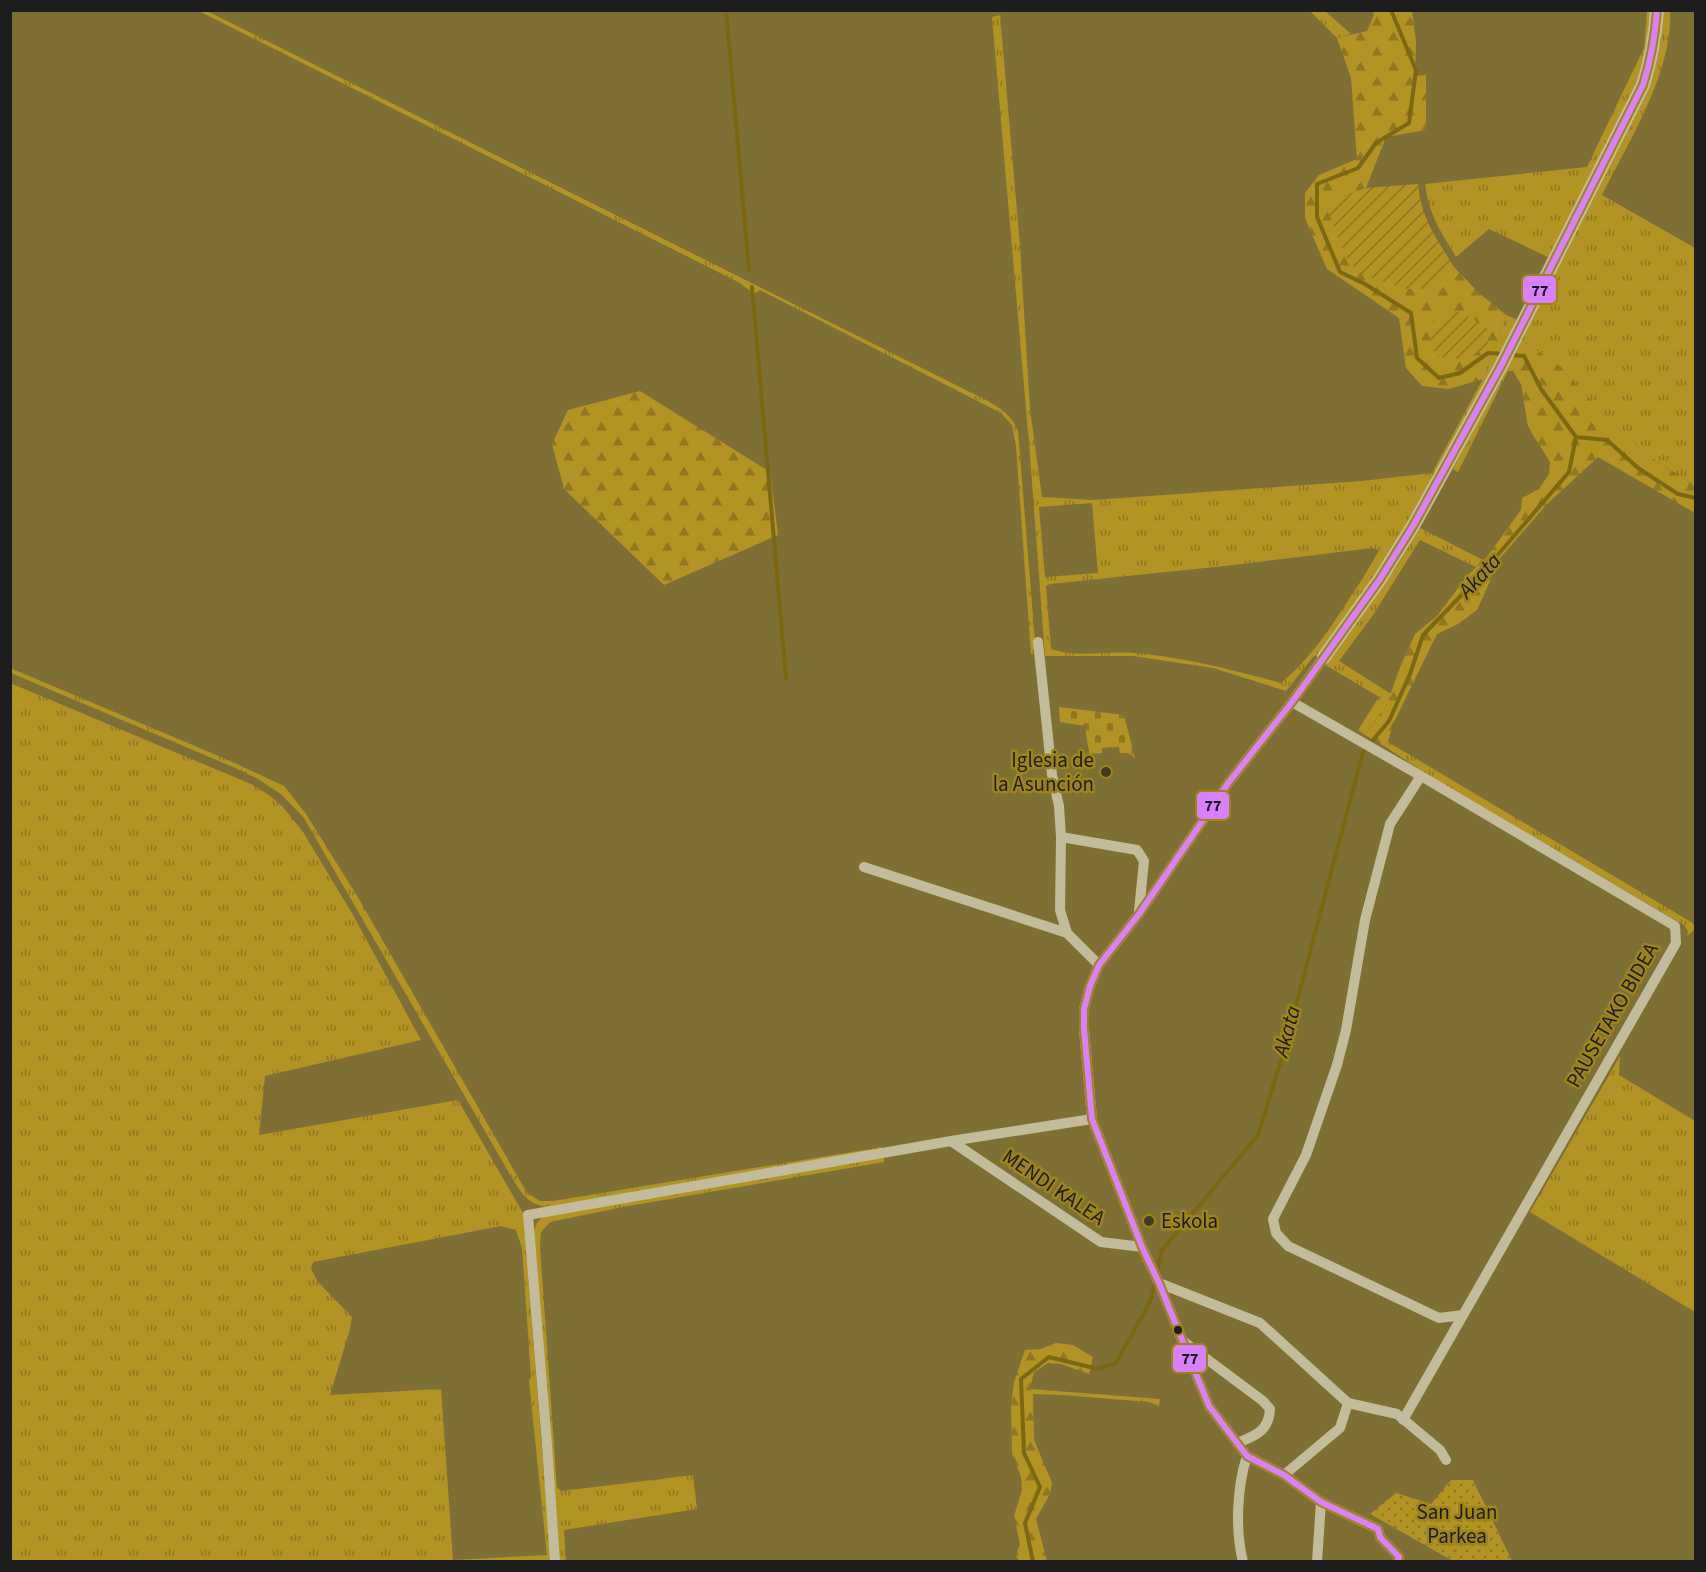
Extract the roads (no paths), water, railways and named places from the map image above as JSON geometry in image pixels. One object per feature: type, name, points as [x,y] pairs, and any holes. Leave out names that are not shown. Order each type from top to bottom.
[{"type":"street","points":[[1397,1562],[1399,1557],[1380,1537],[1378,1529],[1322,1502],[1284,1475],[1247,1456],[1209,1406],[1142,1247],[1092,1119],[1084,1009],[1099,965],[1139,914],[1229,782],[1292,702],[1380,579],[1413,526],[1501,366],[1643,85],[1651,61],[1657,10]]},
{"type":"street","points":[[1038,642],[1052,775],[1059,806],[1060,910],[1067,933]]},
{"type":"street","name":"PAUSETAKO BIDEA","points":[[1292,702],[1675,926],[1676,943],[1403,1420]]},
{"type":"street","points":[[1421,776],[1390,825],[1365,920],[1346,1030],[1337,1065],[1306,1155],[1273,1219],[1276,1233],[1288,1246],[1439,1318],[1463,1315]]},
{"type":"street","points":[[1061,837],[1137,850],[1144,861],[1139,914]]},
{"type":"street","points":[[864,867],[1067,933],[1099,965]]},
{"type":"street","points":[[555,1562],[528,1215],[951,1141],[1092,1119]]},
{"type":"street","name":"MENDI KALEA","points":[[951,1141],[1101,1242],[1142,1247]]},
{"type":"street","points":[[1159,1283],[1260,1323],[1348,1403],[1397,1414],[1440,1450],[1446,1460]]},
{"type":"street","points":[[1182,1340],[1263,1401],[1270,1409],[1270,1418],[1257,1435],[1237,1443]]},
{"type":"street","points":[[1284,1475],[1340,1428],[1348,1403]]},
{"type":"street","points":[[1244,1562],[1239,1528],[1240,1477],[1247,1456]]},
{"type":"street","points":[[1317,1562],[1322,1502]]},
{"type":"waterway","points":[[726,10],[749,270]]},
{"type":"waterway","points":[[1391,10],[1416,70],[1409,123],[1376,143],[1358,168],[1317,184],[1317,217],[1340,272],[1365,284],[1411,313],[1417,358],[1439,378],[1460,373],[1488,353],[1504,354]]},
{"type":"waterway","points":[[752,287],[786,678]]},
{"type":"waterway","points":[[1511,355],[1524,356],[1541,389],[1576,437],[1607,440],[1638,468],[1678,494],[1696,498]]},
{"type":"waterway","name":"Akata","points":[[1157,1272],[1162,1250],[1258,1135],[1283,1054],[1363,752],[1389,721],[1410,674],[1423,635],[1477,579],[1569,472],[1576,437]]},
{"type":"waterway","name":"Akata","points":[[1033,1562],[1025,1523],[1040,1487],[1024,1453],[1021,1379],[1049,1357],[1098,1369],[1116,1363],[1150,1302],[1155,1282]]},
{"type":"place","name":"Iglesia de la Asunción","points":[[1106,772]]},
{"type":"place","name":"Eskola","points":[[1149,1221]]},
{"type":"park label","name":"San Juan Parkea","points":[[1457,1524]]}]
